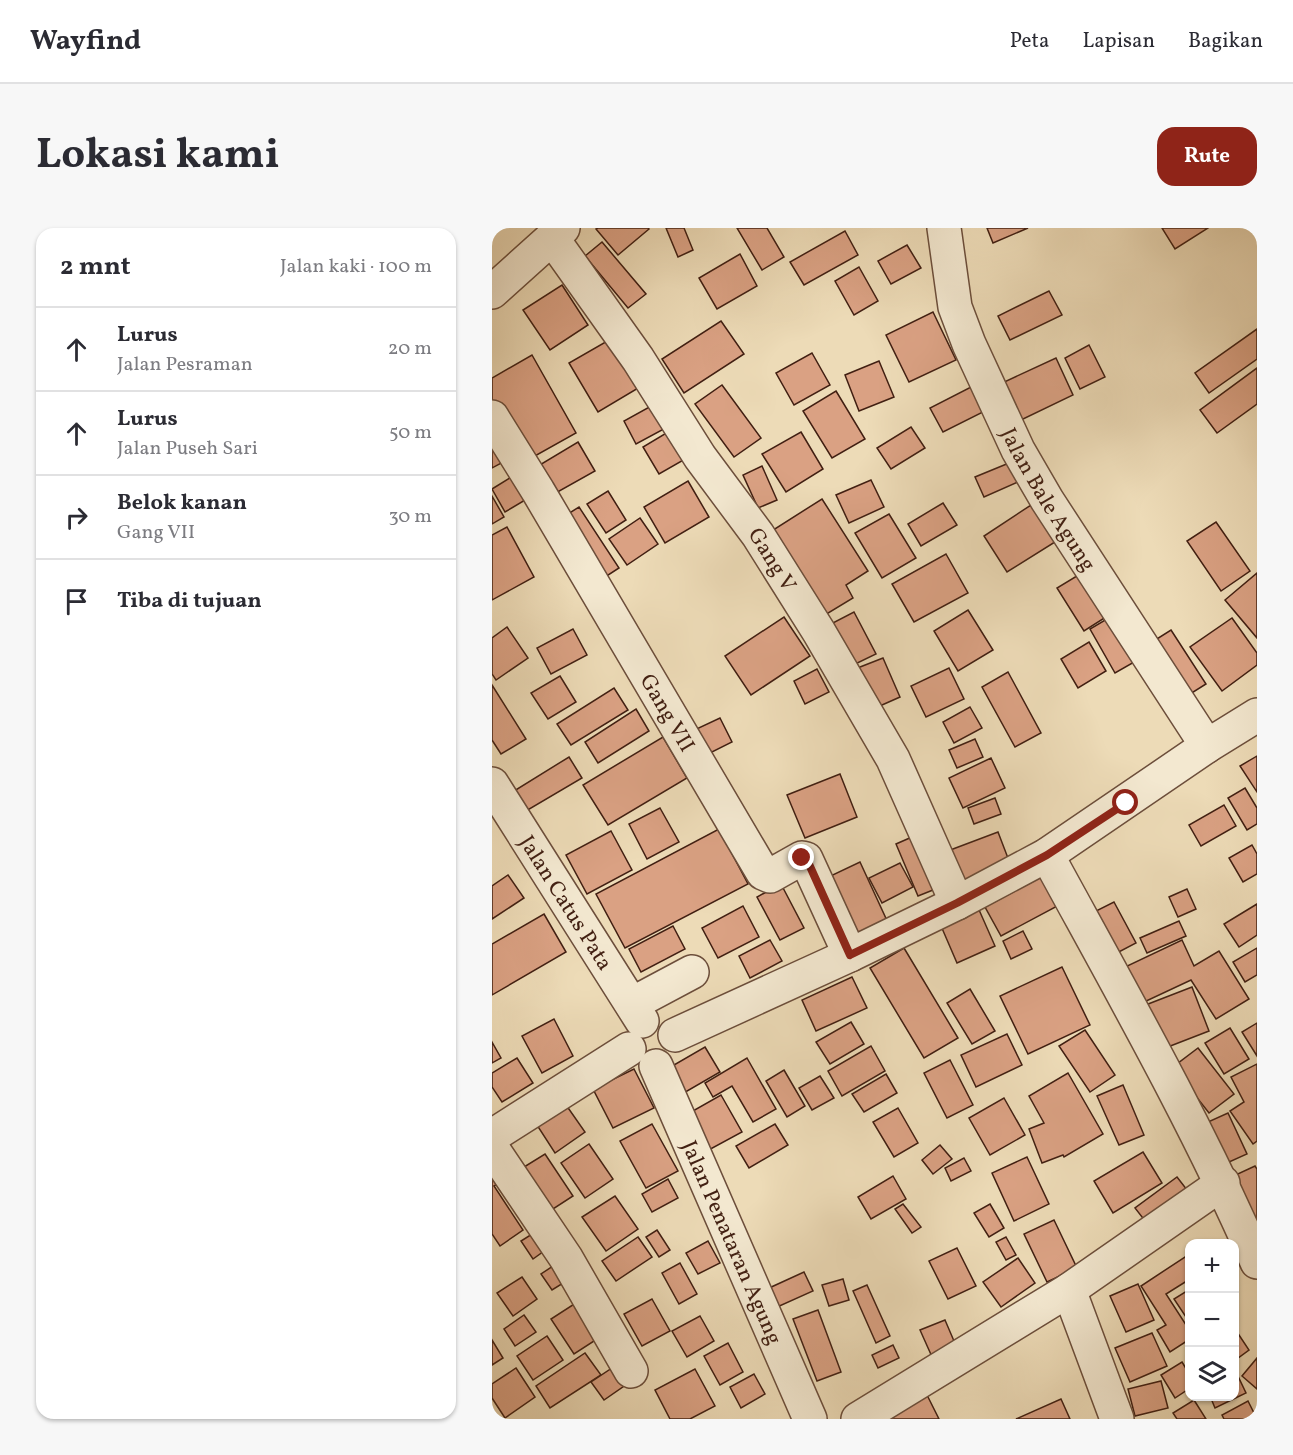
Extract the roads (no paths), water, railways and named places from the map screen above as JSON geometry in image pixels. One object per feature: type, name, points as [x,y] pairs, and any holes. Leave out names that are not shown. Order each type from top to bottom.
[{"type":"street","name":"Jalan Bale Agung","points":[[944,228],[951,287],[958,316],[1018,450],[1047,500],[1208,746]]},
{"type":"street","points":[[492,292],[557,233]]},
{"type":"street","name":"Gang V","points":[[557,233],[700,457],[758,535],[819,632],[893,759],[957,903]]},
{"type":"street","name":"Gang VII","points":[[492,417],[763,873],[770,876],[802,858],[806,859],[850,955]]},
{"type":"street","points":[[675,1035],[850,955],[957,903],[1047,855],[1257,715]]},
{"type":"street","name":"Jalan Catus Pata","points":[[492,784],[634,1025]]},
{"type":"street","points":[[1047,855],[1223,1184],[1257,1262]]},
{"type":"street","points":[[492,1136],[634,1025],[692,972]]},
{"type":"street","points":[[652,1019],[662,1021],[670,1027],[675,1035],[675,1049],[668,1061],[656,1066],[644,1065],[634,1059],[634,1025],[652,1019]]},
{"type":"street","name":"Jalan Penataran Agung","points":[[656,1066],[810,1419]]},
{"type":"street","points":[[492,1148],[566,1258],[632,1371]]},
{"type":"street","points":[[858,1419],[1069,1290],[1223,1184]]},
{"type":"street","points":[[1069,1290],[1116,1419]]}]
